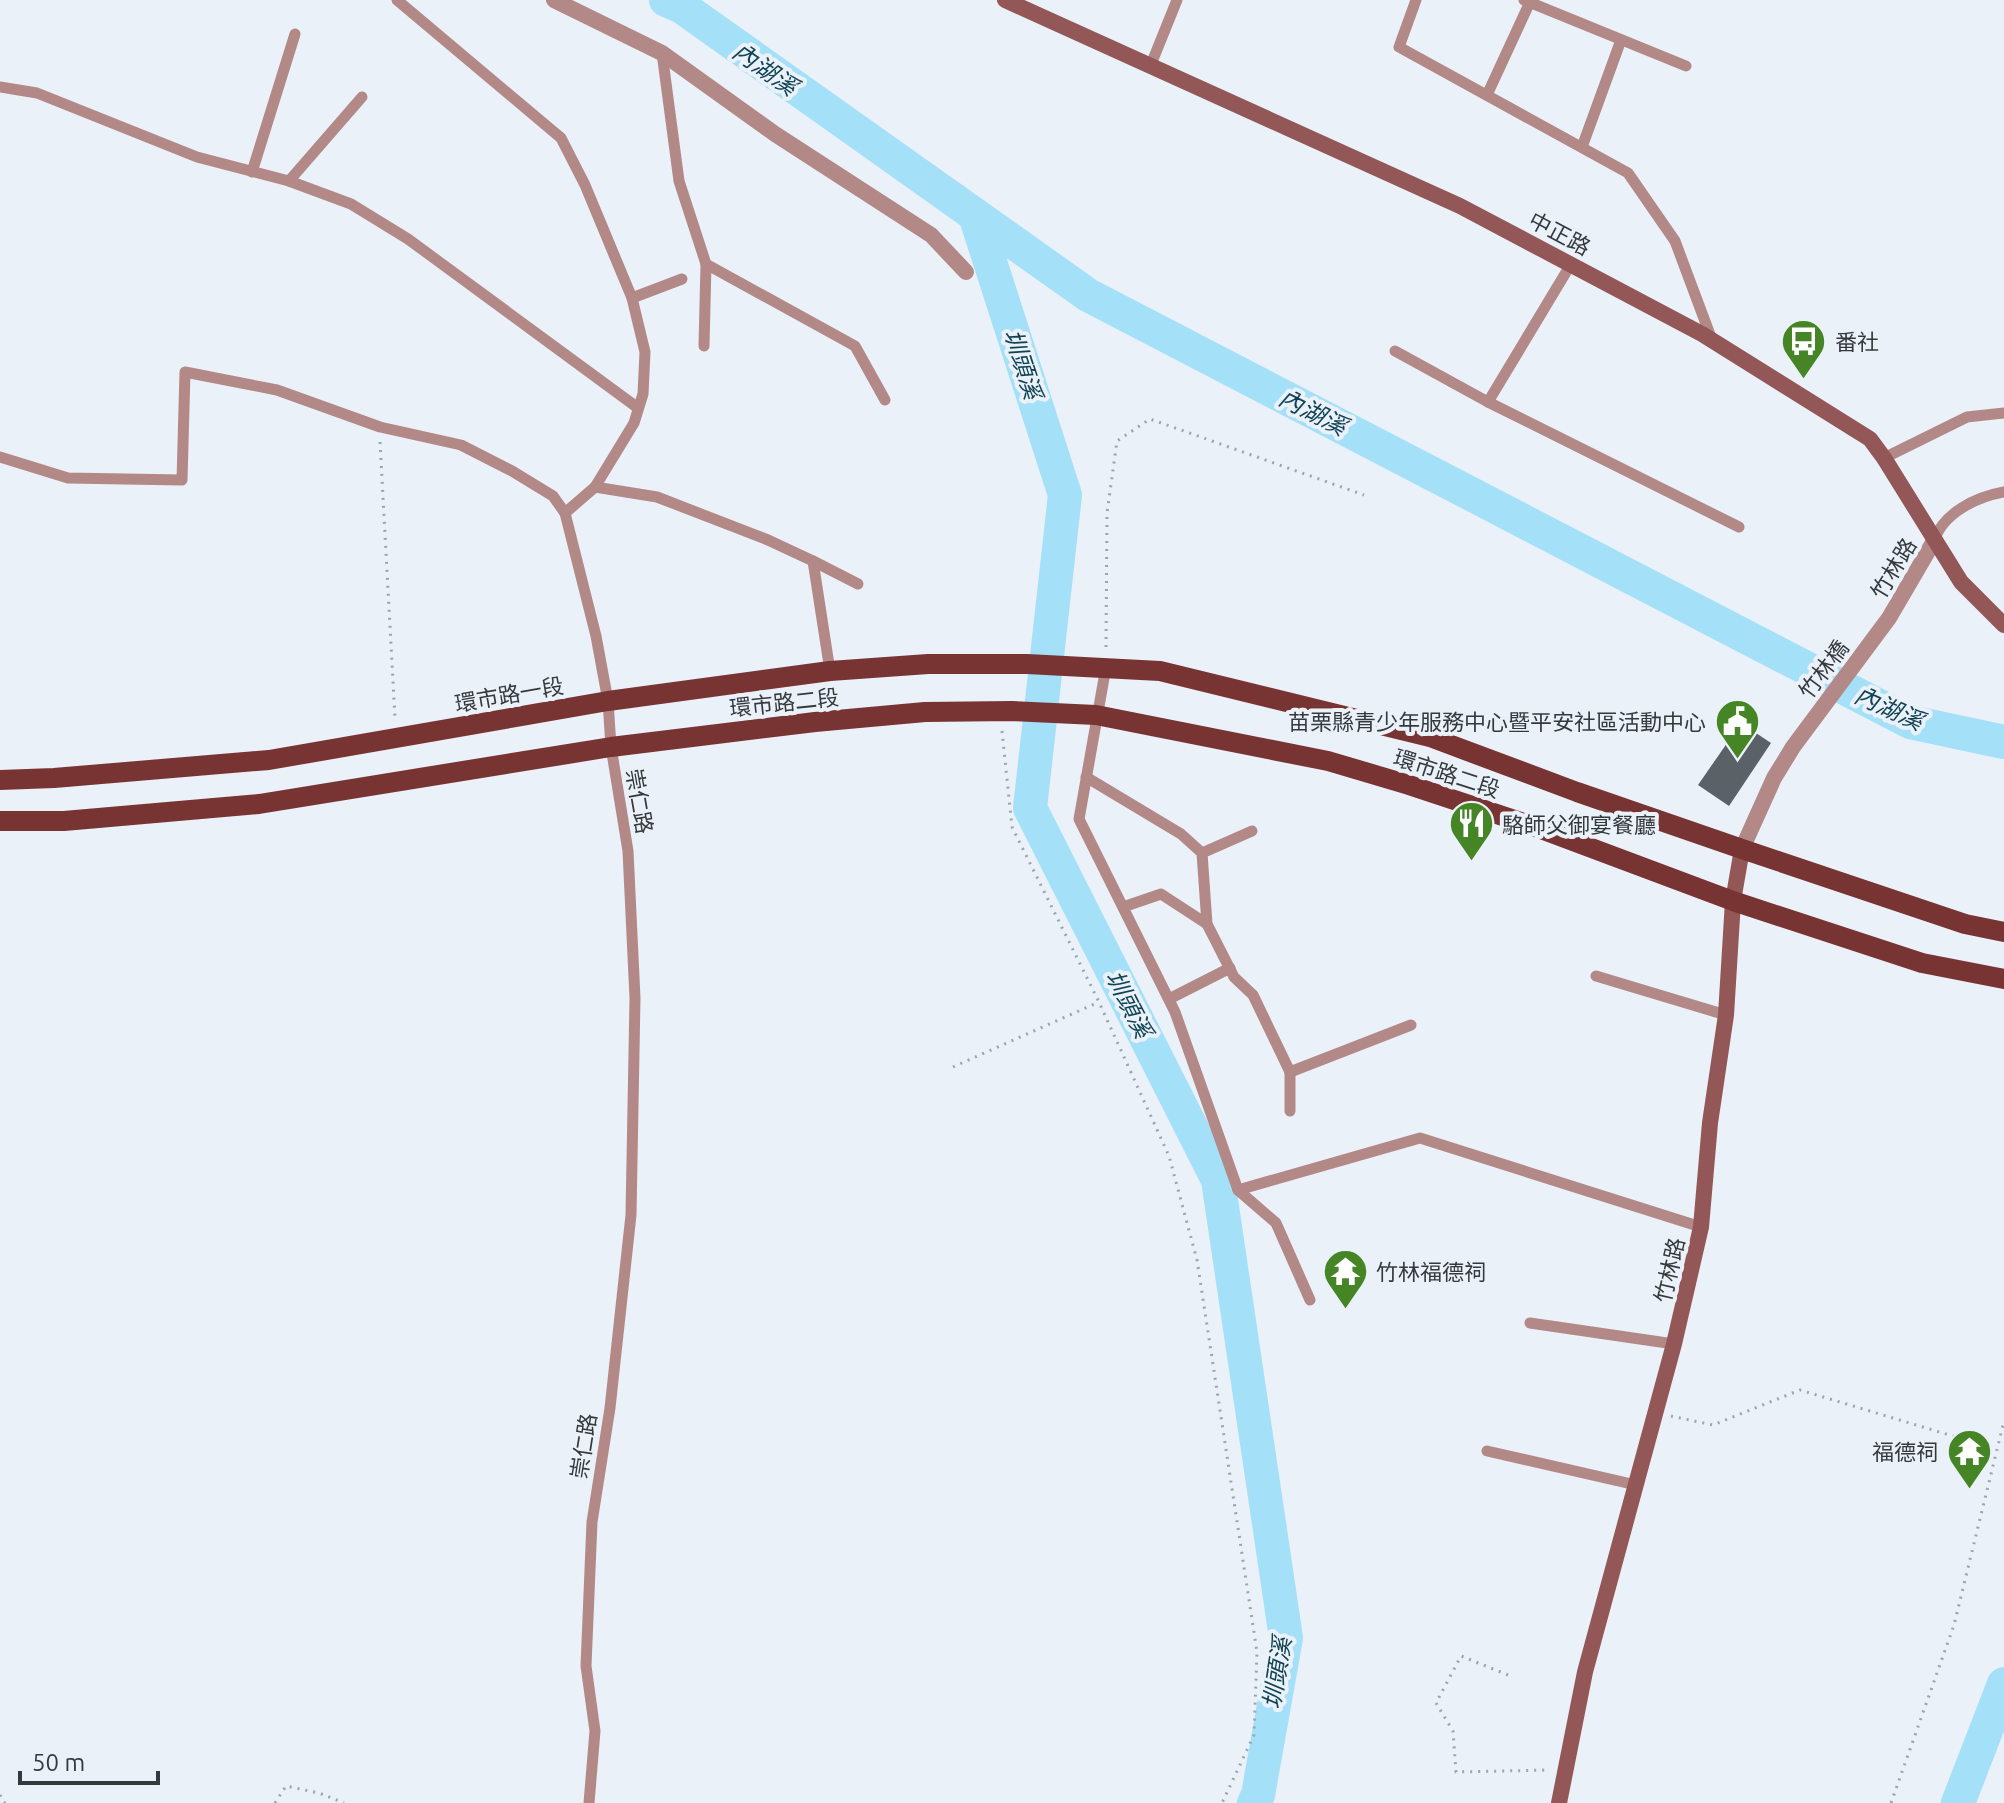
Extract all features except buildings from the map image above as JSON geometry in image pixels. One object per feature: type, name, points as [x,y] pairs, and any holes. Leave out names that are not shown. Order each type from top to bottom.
[{"type":"main road","name":"中正路","points":[[1005,0],[1460,206],[1712,341],[1870,439],[1961,582],[2004,625]]},
{"type":"main road","name":"環市路一段","points":[[0,780],[269,760],[608,701],[830,671],[928,664],[1027,664]]},
{"type":"main road","name":"環市路二段","points":[[1027,664],[1160,671],[1430,737],[1742,849],[1965,924],[2004,932]]},
{"type":"main road","name":"環市路二段","points":[[611,747],[925,712],[1006,711],[1096,715],[1328,761],[1530,825],[1733,901],[1922,963],[2004,979]]},
{"type":"main road","points":[[0,821],[64,821],[259,804],[611,747]]},
{"type":"main road","name":"竹林路","points":[[1559,1803],[1585,1672],[1674,1344],[1701,1227],[1710,1123],[1726,1015],[1733,901],[1742,849]]},
{"type":"street","points":[[554,0],[662,53],[775,134],[931,235],[966,272]]},
{"type":"street","name":"竹林路","points":[[1889,618],[1934,541]]},
{"type":"street","name":"竹林橋","points":[[1793,747],[1889,618]]},
{"type":"street","name":"竹林路","points":[[1742,849],[1774,778],[1793,747]]},
{"type":"lane","points":[[0,457],[68,478],[182,480],[185,372],[277,390],[380,427],[461,445],[553,496],[565,513],[595,487],[634,423],[643,394],[645,352],[632,298],[585,185],[561,138],[397,0]]},
{"type":"lane","points":[[1150,67],[1177,0]]},
{"type":"lane","points":[[1416,0],[1399,47],[1628,173],[1675,241],[1712,341]]},
{"type":"lane","points":[[1487,95],[1527,1],[1686,66]]},
{"type":"lane","points":[[252,172],[295,34]]},
{"type":"lane","points":[[1582,147],[1621,40]]},
{"type":"lane","points":[[662,53],[679,181],[706,264],[704,346]]},
{"type":"lane","points":[[0,87],[37,93],[197,157],[289,181],[351,204],[408,239],[638,408]]},
{"type":"lane","points":[[289,181],[362,97]]},
{"type":"lane","points":[[706,264],[855,346],[885,400]]},
{"type":"lane","points":[[1488,402],[1571,264]]},
{"type":"lane","points":[[632,298],[682,279]]},
{"type":"lane","points":[[1395,351],[1488,402],[1739,527]]},
{"type":"lane","points":[[1884,458],[1967,417],[2004,413]]},
{"type":"lane","points":[[595,487],[657,497],[768,540],[858,584]]},
{"type":"lane","points":[[1934,541],[1940,525],[1982,496],[2004,492]]},
{"type":"lane","name":"崇仁路","points":[[565,513],[596,636],[608,701],[611,747],[628,851],[635,984],[631,1215],[610,1408],[592,1522],[586,1666],[595,1731],[589,1803]]},
{"type":"lane","points":[[813,561],[830,671]]},
{"type":"lane","points":[[1106,667],[1079,819],[1169,999],[1238,1190],[1276,1223],[1310,1300]]},
{"type":"lane","points":[[1086,777],[1181,834],[1202,853],[1207,924],[1234,977],[1253,995],[1290,1072],[1290,1111]]},
{"type":"lane","points":[[1202,853],[1252,831]]},
{"type":"lane","points":[[1123,907],[1161,894],[1207,924]]},
{"type":"lane","points":[[1169,999],[1230,968]]},
{"type":"lane","points":[[1596,976],[1726,1015]]},
{"type":"lane","points":[[1290,1072],[1411,1025]]},
{"type":"lane","points":[[1238,1190],[1420,1138],[1701,1227]]},
{"type":"lane","points":[[1530,1323],[1674,1344]]},
{"type":"lane","points":[[1487,1451],[1636,1485]]},
{"type":"path","points":[[1106,667],[1107,513],[1117,441],[1150,419],[1364,495]]},
{"type":"path","points":[[380,427],[396,738]]},
{"type":"path","points":[[1006,711],[1012,827],[1099,1002],[1169,1156],[1197,1260],[1257,1652],[1254,1735],[1222,1803]]},
{"type":"path","points":[[953,1067],[1099,1002]]},
{"type":"path","points":[[1656,1412],[1713,1425],[1800,1390],[1976,1443],[1995,1458]]},
{"type":"path","points":[[1891,1803],[1954,1625],[2004,1421]]},
{"type":"path","points":[[1508,1675],[1461,1656],[1455,1667],[1436,1703],[1453,1731],[1456,1772],[1565,1769]]},
{"type":"path","points":[[275,1803],[286,1786],[319,1793],[344,1803]]},
{"type":"path","points":[[0,1795],[5,1803]]},
{"type":"waterway","name":"內湖溪","points":[[666,0],[682,7],[1088,295],[1910,722],[2004,742]]},
{"type":"waterway","name":"圳頭溪","points":[[975,215],[1065,495],[1030,808],[1218,1180],[1286,1638],[1258,1795],[1254,1803]]},
{"type":"waterway","name":"內湖溪","points":[[1958,1803],[2004,1684]]},
{"type":"place","name":"番社","points":[[1804,380]]},
{"type":"place","name":"苗栗縣青少年服務中心暨平安社區活動中心","points":[[1737,760]]},
{"type":"place","name":"駱師父御宴餐廳","points":[[1471,863]]},
{"type":"place","name":"竹林福德祠","points":[[1345,1310]]},
{"type":"place","name":"福德祠","points":[[1969,1490]]}]
